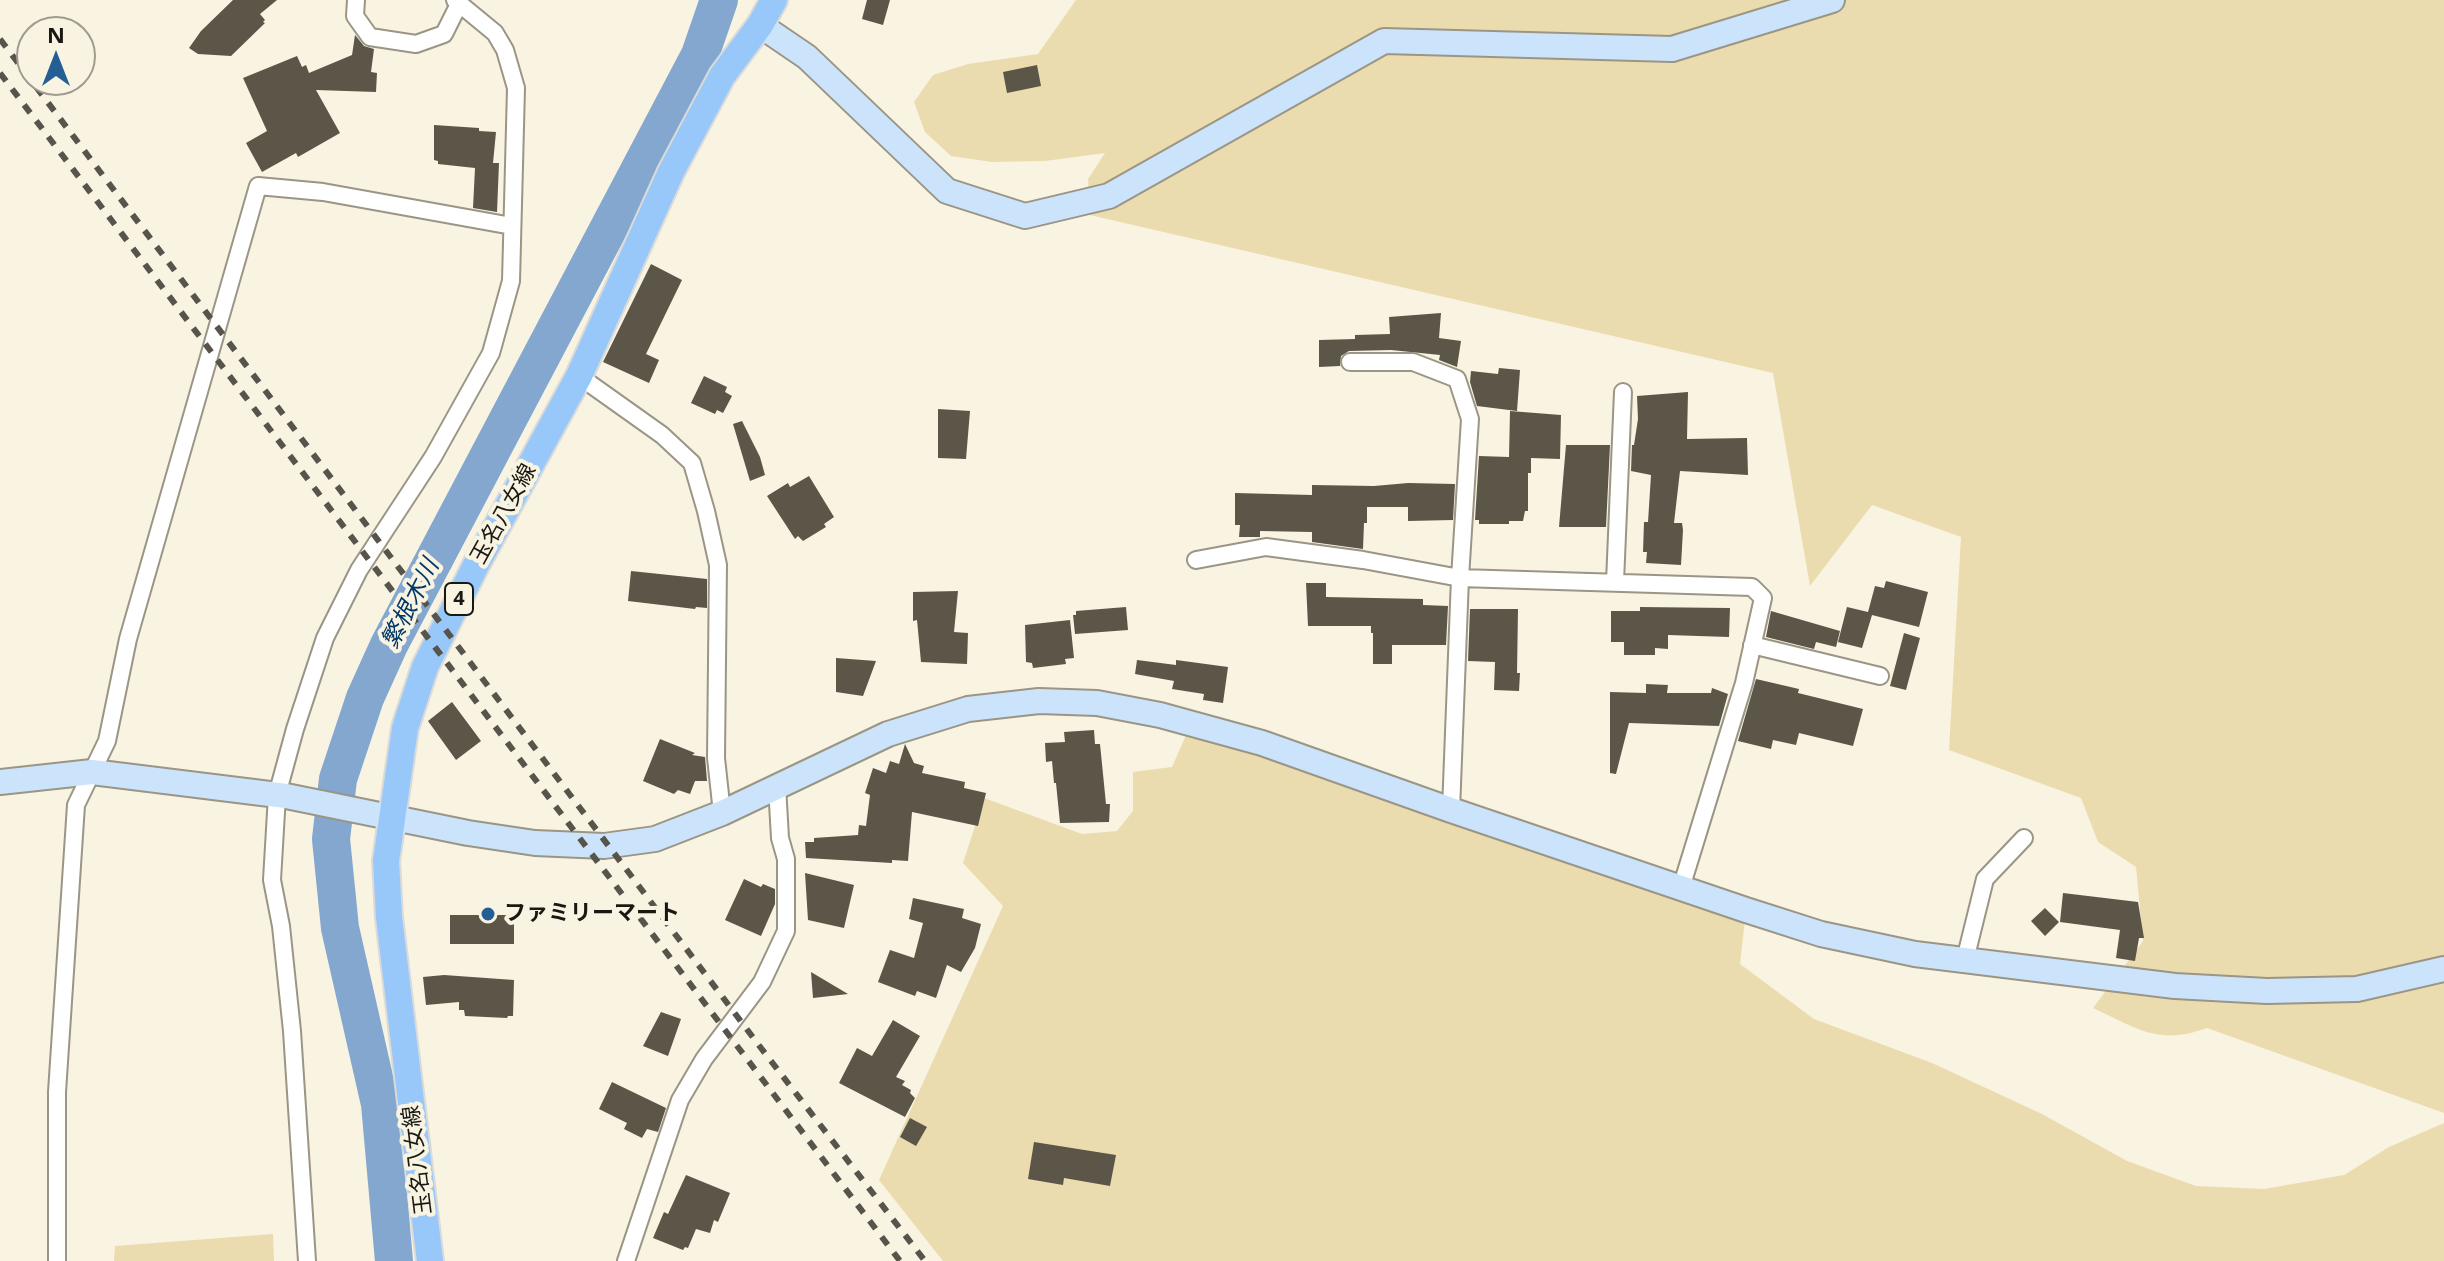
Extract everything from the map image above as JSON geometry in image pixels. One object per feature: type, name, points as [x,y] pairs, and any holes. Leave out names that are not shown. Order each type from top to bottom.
[{"type":"main road","name":"玉名八女線","points":[[430,1261],[389,917],[386,861],[405,728],[425,667],[477,563],[579,376],[671,172],[722,76],[760,25],[774,0]]},
{"type":"street","points":[[307,1261],[292,1031],[281,926],[272,880],[282,796],[295,729],[325,638],[359,570],[433,457],[491,353],[511,281],[516,88],[505,50],[495,33],[457,2],[444,34],[416,44],[370,37],[355,16],[356,0]]},
{"type":"street","points":[[760,25],[807,57],[947,191],[1025,216],[1109,196],[1384,41],[1672,49],[1832,0]]},
{"type":"street","points":[[57,1261],[57,1092],[76,805],[107,741],[128,639],[258,186],[323,192],[512,226]]},
{"type":"street","points":[[1350,362],[1413,362],[1457,379],[1470,419],[1451,810]]},
{"type":"street","points":[[579,376],[662,435],[692,463],[718,565],[716,758],[722,813]]},
{"type":"street","points":[[1615,582],[1623,392]]},
{"type":"street","points":[[1196,560],[1266,547],[1363,560],[1460,578],[1752,587],[1763,598],[1744,683],[1681,888]]},
{"type":"street","points":[[1752,645],[1880,676]]},
{"type":"street","points":[[0,782],[92,772],[282,796],[468,833],[535,843],[604,846],[655,839],[722,813],[888,734],[968,709],[1039,701],[1097,703],[1160,715],[1262,743],[1821,934],[1915,954],[2175,986],[2267,991],[2357,989],[2444,969]]},
{"type":"street","points":[[626,1261],[680,1100],[704,1059],[762,982],[786,931],[786,859],[780,838],[777,786]]},
{"type":"street","points":[[1965,960],[1985,879],[2024,838]]},
{"type":"shaded area","points":[[1076,0],[2444,0],[2444,1113],[2207,1028],[2161,1035],[2135,1028],[2093,1008],[2143,941],[2136,867],[2098,842],[2081,798],[1949,750],[1961,537],[1872,505],[1810,586],[1773,373],[1090,215],[1088,179],[1105,153],[1045,161],[992,162],[951,156],[925,132],[914,102],[933,75],[968,64],[1038,54]]},
{"type":"shaded area","points":[[1191,724],[1746,910],[1740,964],[1814,1019],[1932,1063],[2042,1114],[2127,1161],[2196,1186],[2264,1189],[2344,1175],[2389,1147],[2444,1123],[2444,1261],[943,1261],[879,1180],[1003,906],[963,863],[984,798],[1082,834],[1117,831],[1133,811],[1133,772],[1172,767]]},
{"type":"shaded area","points":[[273,1234],[274,1261],[114,1261],[115,1246]]},
{"type":"building","points":[[233,0],[277,0],[260,14],[265,23],[231,56],[198,54],[189,48],[201,31]]},
{"type":"building","points":[[867,0],[890,0],[883,25],[862,19]]},
{"type":"building","points":[[355,35],[364,46],[374,49],[371,72],[377,73],[376,92],[316,90],[340,133],[298,157],[296,153],[262,172],[246,143],[267,131],[243,78],[297,56],[309,73],[352,55]]},
{"type":"building","points":[[1037,65],[1041,86],[1007,93],[1003,72]]},
{"type":"building","points":[[434,125],[496,132],[493,163],[499,163],[497,212],[473,208],[475,168],[438,164],[434,160]]},
{"type":"building","points":[[651,264],[682,280],[646,354],[659,360],[649,383],[603,362]]},
{"type":"building","points":[[1441,313],[1439,338],[1461,341],[1457,367],[1439,360],[1440,355],[1391,350],[1349,351],[1341,356],[1340,366],[1319,367],[1319,340],[1390,334],[1389,317]]},
{"type":"building","points":[[1499,368],[1520,370],[1517,411],[1477,406],[1470,382],[1471,371],[1498,374]]},
{"type":"building","points":[[704,376],[727,387],[725,392],[732,396],[723,413],[717,410],[715,414],[691,403]]},
{"type":"building","points":[[1688,392],[1687,439],[1747,438],[1748,475],[1680,471],[1674,523],[1682,523],[1681,565],[1646,563],[1647,552],[1643,552],[1644,522],[1648,522],[1651,475],[1631,471],[1632,445],[1638,419],[1637,396]]},
{"type":"building","points":[[938,409],[970,411],[966,459],[938,458]]},
{"type":"building","points":[[1510,411],[1561,415],[1560,459],[1531,458],[1528,511],[1525,511],[1523,521],[1479,524],[1479,520],[1475,520],[1479,456],[1509,457]]},
{"type":"building","points":[[742,421],[760,457],[765,475],[750,481],[733,424]]},
{"type":"building","points":[[1566,445],[1610,445],[1606,527],[1559,527]]},
{"type":"building","points":[[809,476],[834,517],[824,524],[826,527],[803,541],[798,536],[795,539],[767,496],[788,483],[790,487]]},
{"type":"building","points":[[1455,484],[1453,520],[1408,521],[1408,507],[1367,507],[1363,549],[1312,542],[1312,532],[1260,531],[1260,537],[1239,537],[1240,525],[1235,525],[1235,493],[1312,495],[1312,485]]},
{"type":"building","points":[[631,571],[707,579],[707,608],[628,601]]},
{"type":"building","points":[[1886,581],[1928,592],[1919,627],[1872,615],[1862,648],[1838,642],[1847,607],[1868,612],[1875,586],[1884,588]]},
{"type":"building","points":[[1306,583],[1326,583],[1326,597],[1423,599],[1423,605],[1448,606],[1446,645],[1392,645],[1392,664],[1373,664],[1371,626],[1308,626]]},
{"type":"building","points":[[958,591],[954,632],[968,633],[967,664],[921,662],[917,620],[913,621],[913,592]]},
{"type":"building","points":[[1126,607],[1128,630],[1075,634],[1073,615],[1076,611]]},
{"type":"building","points":[[1640,607],[1730,608],[1729,637],[1668,635],[1668,649],[1655,648],[1655,655],[1624,655],[1624,642],[1611,642],[1611,611],[1640,611]]},
{"type":"building","points":[[1470,609],[1518,609],[1519,691],[1494,690],[1495,662],[1468,661]]},
{"type":"building","points":[[1771,611],[1840,631],[1836,647],[1816,642],[1814,649],[1766,637]]},
{"type":"building","points":[[1070,620],[1074,658],[1065,659],[1066,664],[1033,668],[1032,663],[1026,662],[1025,625]]},
{"type":"building","points":[[1904,633],[1920,638],[1906,690],[1890,686]]},
{"type":"building","points":[[836,658],[876,661],[863,696],[836,692]]},
{"type":"building","points":[[1137,660],[1176,665],[1176,660],[1228,667],[1223,703],[1203,700],[1204,694],[1172,689],[1174,681],[1135,674]]},
{"type":"building","points":[[1756,679],[1863,709],[1853,746],[1799,733],[1796,745],[1773,740],[1771,749],[1738,741]]},
{"type":"building","points":[[1646,684],[1668,685],[1667,693],[1711,693],[1712,688],[1728,694],[1719,726],[1629,723],[1616,774],[1610,773],[1610,692],[1646,693]]},
{"type":"building","points":[[452,702],[481,741],[456,760],[428,721]]},
{"type":"building","points":[[1094,730],[1095,744],[1100,744],[1106,804],[1110,804],[1109,822],[1060,823],[1052,761],[1046,762],[1045,743],[1065,742],[1064,732]]},
{"type":"building","points":[[660,739],[695,753],[692,755],[705,757],[707,781],[695,781],[690,794],[678,790],[674,794],[643,781]]},
{"type":"building","points":[[905,744],[914,763],[924,766],[922,773],[965,782],[964,788],[986,793],[978,826],[912,812],[908,861],[892,860],[892,863],[806,858],[805,842],[814,842],[814,838],[858,835],[859,825],[866,826],[870,795],[865,793],[873,768],[886,773],[890,761],[899,764]]},
{"type":"building","points":[[805,873],[854,885],[844,928],[808,920]]},
{"type":"building","points":[[744,879],[775,889],[775,904],[761,936],[725,920]]},
{"type":"building","points":[[2063,893],[2138,902],[2144,938],[2139,938],[2135,961],[2116,958],[2120,930],[2060,922]]},
{"type":"building","points":[[913,898],[964,909],[962,918],[981,924],[975,948],[961,972],[947,965],[936,998],[917,991],[915,996],[878,982],[890,950],[914,958],[923,923],[909,919]]},
{"type":"building","points":[[2045,908],[2059,922],[2045,936],[2031,921]]},
{"type":"building","points":[[450,915],[514,915],[514,944],[450,944]]},
{"type":"building","points":[[811,972],[848,994],[813,998]]},
{"type":"building","points":[[444,975],[514,980],[513,1016],[465,1016],[464,1010],[459,1010],[459,1002],[426,1005],[423,977]]},
{"type":"building","points":[[661,1012],[681,1019],[668,1056],[643,1046]]},
{"type":"building","points":[[893,1020],[920,1036],[896,1077],[905,1081],[902,1085],[911,1090],[915,1098],[905,1117],[839,1083],[857,1048],[872,1056]]},
{"type":"building","points":[[612,1082],[666,1108],[658,1132],[647,1129],[642,1138],[624,1129],[627,1123],[599,1109]]},
{"type":"building","points":[[910,1118],[927,1127],[916,1146],[900,1137]]},
{"type":"building","points":[[1034,1142],[1116,1155],[1110,1186],[1064,1178],[1063,1185],[1028,1179]]},
{"type":"building","points":[[686,1175],[730,1193],[710,1233],[696,1229],[688,1248],[683,1250],[653,1238]]},
{"type":"waterway","name":"繁根木川","points":[[394,1261],[380,1104],[340,928],[331,839],[338,779],[365,698],[389,645],[700,55],[719,0]]},
{"type":"railway","points":[[0,39],[925,1261]]},
{"type":"railway","points":[[0,73],[900,1261]]},
{"type":"place","name":"ファミリーマート","points":[[488,914]]}]
